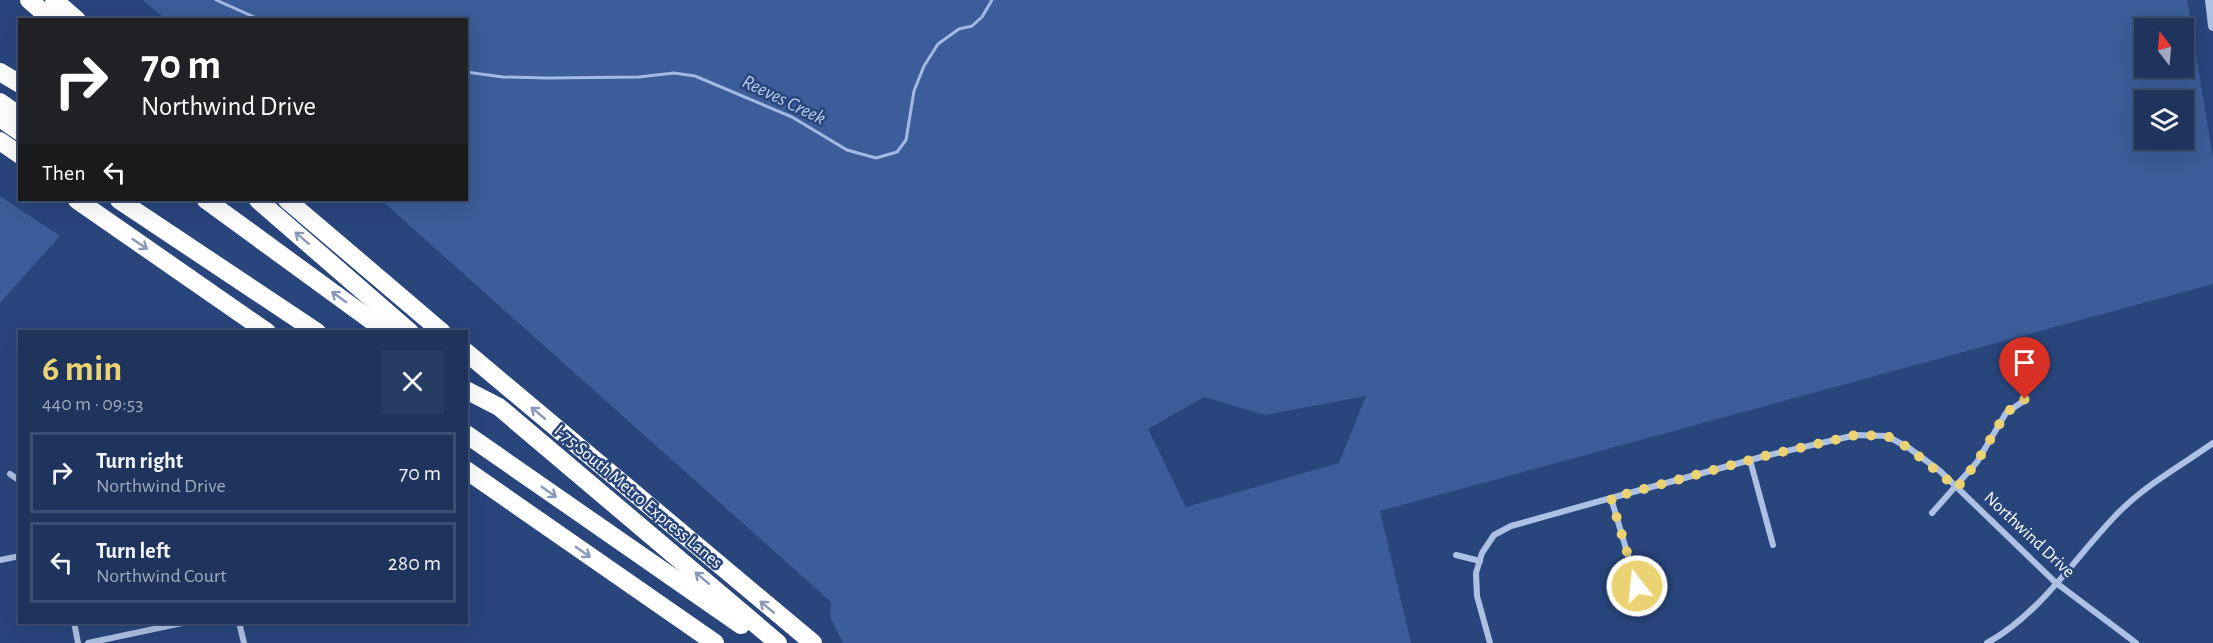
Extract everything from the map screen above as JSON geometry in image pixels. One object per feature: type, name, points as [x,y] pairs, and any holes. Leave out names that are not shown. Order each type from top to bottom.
[{"type":"highway","points":[[29,0],[50,18]]},
{"type":"highway","points":[[54,0],[75,18]]},
{"type":"highway","points":[[0,72],[18,83]]},
{"type":"highway","points":[[0,102],[18,115]]},
{"type":"highway","points":[[0,118],[18,131]]},
{"type":"highway","points":[[0,141],[18,154]]},
{"type":"highway","points":[[0,155],[18,165]]},
{"type":"highway","points":[[120,201],[314,330]]},
{"type":"highway","points":[[143,201],[266,286],[321,330]]},
{"type":"highway","points":[[207,201],[384,330]]},
{"type":"highway","points":[[259,201],[408,330]]},
{"type":"highway","points":[[288,201],[440,330]]},
{"type":"highway","points":[[81,203],[264,330]]},
{"type":"highway","points":[[468,354],[813,643]]},
{"type":"highway","points":[[468,381],[499,407]]},
{"type":"highway","name":"I-75 South Metro Express Lanes","points":[[468,391],[499,407],[778,643]]},
{"type":"highway","name":"I-75 South Metro Express Lanes","points":[[468,435],[766,643]]},
{"type":"highway","points":[[468,471],[715,643]]},
{"type":"street","points":[[2210,0],[2213,26]]},
{"type":"street","points":[[1932,513],[1957,488],[1977,462],[2006,413],[2025,399]]},
{"type":"street","name":"Northwind Drive","points":[[1490,643],[1477,596],[1476,573],[1494,536],[1511,526],[1750,460],[1856,435],[1887,436],[1909,448],[1957,488],[2055,582],[2136,643]]},
{"type":"street","points":[[1987,643],[2001,636],[2032,609],[2123,508],[2213,443]]},
{"type":"street","points":[[1750,460],[1773,545]]},
{"type":"street","points":[[10,474],[18,480]]},
{"type":"street","points":[[1611,498],[1637,586]]},
{"type":"street","points":[[1456,555],[1480,561]]},
{"type":"street","points":[[0,560],[18,556]]},
{"type":"street","points":[[74,624],[78,643]]},
{"type":"street","points":[[88,643],[178,624]]},
{"type":"street","points":[[240,624],[244,643]]},
{"type":"shaded area","points":[[142,0],[2187,0],[2190,18],[2134,18],[2134,78],[2194,78],[2194,43],[2213,158],[2213,284],[1380,511],[1411,643],[843,643],[830,617],[831,602],[382,201],[468,201],[468,18],[165,18]],"holes":[[[1366,396],[1339,463],[1186,507],[1148,429],[1204,397],[1265,415]]]},
{"type":"shaded area","points":[[0,196],[60,236],[0,303]]},
{"type":"waterway","name":"Reeves Creek","points":[[216,0],[256,18]]},
{"type":"waterway","name":"Reeves Creek","points":[[468,72],[503,77],[547,78],[639,77],[674,73],[695,76],[792,117],[847,150],[876,158],[897,152],[906,140],[914,91],[924,66],[938,44],[959,29],[972,26],[982,17],[992,0]]},
{"type":"route","points":[[1637,586],[1611,498],[1765,456],[1856,435],[1887,436],[1909,448],[1940,471],[1957,488],[1977,462],[1996,426],[2006,413],[2025,399]]}]
